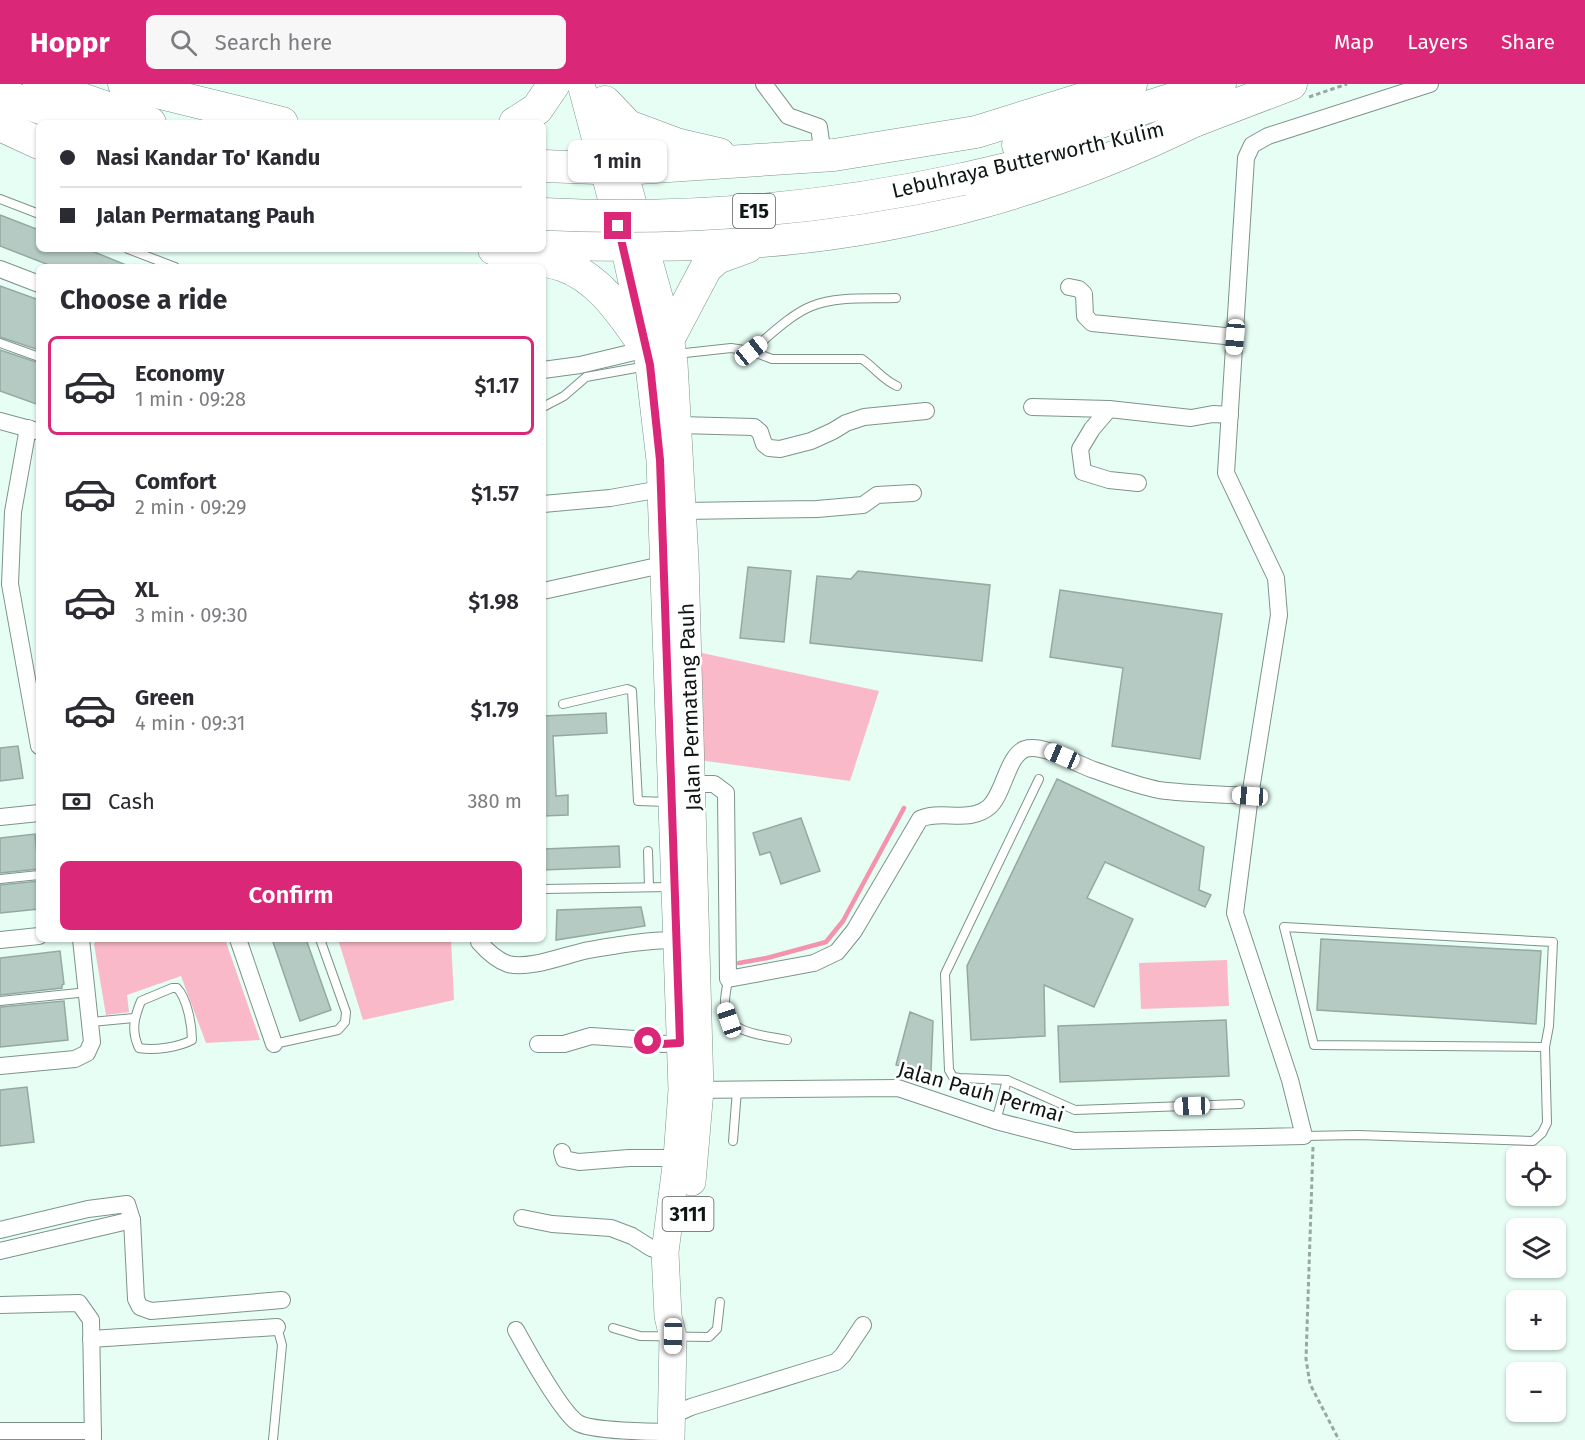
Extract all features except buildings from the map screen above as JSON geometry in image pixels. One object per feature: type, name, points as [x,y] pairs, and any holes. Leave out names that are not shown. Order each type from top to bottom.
[{"type":"highway","points":[[39,84],[140,120]]},
{"type":"highway","points":[[124,84],[270,120]]},
{"type":"highway","points":[[520,120],[537,109],[554,84]]},
{"type":"highway","points":[[546,166],[613,169],[823,156],[976,132],[1131,84]]},
{"type":"highway","name":"Lebuhraya Butterworth Kulim","points":[[546,214],[645,215],[768,210],[921,188],[961,170],[1220,84]]},
{"type":"highway","name":"Lebuhraya Butterworth Kulim","points":[[546,194],[643,197],[763,191],[879,176],[961,170],[1083,151],[1194,120],[1291,84]]},
{"type":"highway","points":[[595,90],[628,126],[708,153],[759,161]]},
{"type":"highway","points":[[0,94],[77,120]]},
{"type":"highway","points":[[546,244],[634,245],[762,241],[895,223],[964,207],[1100,163],[1194,120]]},
{"type":"highway","points":[[0,125],[36,142]]},
{"type":"highway","points":[[506,252],[564,266],[595,284],[660,351],[706,268],[717,258],[762,241]]},
{"type":"main road","name":"Jalan Permatang Pauh","points":[[595,90],[679,425],[683,511],[674,562]]},
{"type":"main road","name":"Jalan Permatang Pauh","points":[[660,351],[661,489],[674,562],[678,790],[691,1090],[697,1141],[683,1252],[682,1318],[673,1336]]},
{"type":"main road","name":"Jalan Permatang Pauh","points":[[671,1430],[673,1336],[668,1316],[665,1252],[676,1158],[691,1090],[680,1043],[686,943],[662,887],[678,790]]},
{"type":"street","points":[[764,84],[788,116],[819,127],[823,156]]},
{"type":"street","points":[[1304,1136],[1290,1080],[1235,913],[1250,796],[1280,615],[1276,578],[1226,473],[1246,158],[1252,145],[1268,136],[1430,84]]},
{"type":"street","points":[[0,269],[36,283]]},
{"type":"street","points":[[1069,287],[1079,289],[1084,294],[1085,316],[1092,323],[1235,337]]},
{"type":"street","points":[[546,370],[660,351]]},
{"type":"street","points":[[1032,407],[1109,408],[1191,418],[1213,414],[1230,415]]},
{"type":"street","points":[[1109,408],[1080,449],[1083,472],[1109,480],[1138,483]]},
{"type":"street","points":[[679,425],[754,427],[760,432],[764,444],[769,448],[780,448],[811,441],[846,423],[864,417],[926,411]]},
{"type":"street","points":[[0,421],[34,430],[13,512],[10,585],[36,724]]},
{"type":"street","points":[[546,504],[610,498],[661,489]]},
{"type":"street","points":[[683,511],[817,509],[863,505],[877,495],[913,493]]},
{"type":"street","points":[[546,590],[674,562]]},
{"type":"street","points":[[678,790],[714,784],[726,793],[728,979],[814,963],[837,952],[854,932],[920,819],[929,815],[951,817],[974,814],[989,807],[998,795],[1015,757],[1025,749],[1046,750],[1093,770],[1158,790],[1250,796]]},
{"type":"street","points":[[0,817],[36,816]]},
{"type":"street","points":[[0,940],[36,936]]},
{"type":"street","points":[[479,942],[489,954],[508,964],[525,965],[655,940],[727,944]]},
{"type":"street","points":[[0,1066],[75,1059],[87,1053],[92,1042],[91,1022],[81,942]]},
{"type":"street","points":[[239,942],[274,1044]]},
{"type":"street","points":[[538,1044],[564,1044],[591,1036],[635,1038],[662,1044],[680,1043]]},
{"type":"street","name":"Jalan Pauh Permai","points":[[691,1090],[898,1088],[996,1121],[1074,1141],[1304,1136]]},
{"type":"street","points":[[562,1152],[564,1159],[579,1162],[629,1158],[676,1158]]},
{"type":"street","points":[[0,1230],[88,1209],[127,1204],[132,1220],[136,1299],[140,1307],[151,1311],[282,1300]]},
{"type":"street","points":[[522,1218],[552,1224],[611,1228],[632,1236],[651,1248],[665,1252]]},
{"type":"street","points":[[0,1251],[132,1220]]},
{"type":"street","points":[[0,1305],[79,1304],[91,1320],[93,1436],[0,1431]]},
{"type":"street","points":[[516,1330],[567,1412],[579,1424],[628,1431],[671,1430],[691,1407],[836,1362],[863,1324]]},
{"type":"street","points":[[92,1339],[277,1327]]},
{"type":"lane","points":[[0,199],[36,213]]},
{"type":"lane","points":[[136,252],[167,264]]},
{"type":"lane","points":[[751,351],[788,321],[811,306],[835,301],[896,298]]},
{"type":"lane","points":[[0,343],[36,356]]},
{"type":"lane","points":[[546,405],[564,396],[586,377],[660,351],[731,348],[751,351],[772,359],[862,359],[872,366],[884,380],[897,386]]},
{"type":"lane","points":[[563,704],[627,689],[632,691],[638,801],[678,790]]},
{"type":"lane","points":[[1039,779],[945,974],[949,1071],[953,1077],[1007,1080],[1075,1110],[1239,1104]]},
{"type":"lane","points":[[546,889],[662,887],[648,851]]},
{"type":"lane","points":[[0,879],[36,875]]},
{"type":"lane","points":[[1304,1136],[1358,1135],[1533,1141],[1542,1133],[1547,1123],[1545,1047],[1549,1026],[1553,942],[1284,927],[1314,1045],[1545,1047]]},
{"type":"lane","points":[[274,1044],[338,1030],[345,1022],[346,1012],[321,942]]},
{"type":"lane","points":[[728,979],[725,1007],[729,1020],[738,1029],[787,1040]]},
{"type":"lane","points":[[172,988],[177,988],[181,993],[192,1032],[192,1040],[146,1049],[139,1048],[134,1037],[134,1018],[141,1002],[172,988]]},
{"type":"lane","points":[[0,1001],[88,992]]},
{"type":"lane","points":[[91,1022],[134,1018]]},
{"type":"lane","points":[[996,1121],[1007,1080]]},
{"type":"lane","points":[[733,1141],[736,1090]]},
{"type":"lane","points":[[613,1328],[640,1336],[709,1337],[717,1329],[720,1302]]},
{"type":"lane","points":[[273,1440],[282,1345],[277,1327]]},
{"type":"path","points":[[1304,1136],[1314,1148],[1306,1359],[1310,1384],[1339,1440]]},
{"type":"shaded area","points":[[702,653],[879,691],[850,781],[699,760]]},
{"type":"shaded area","points":[[95,942],[226,942],[260,1040],[206,1043],[181,976],[127,995],[129,1012],[106,1015]]},
{"type":"shaded area","points":[[339,942],[451,942],[454,1000],[363,1020]]},
{"type":"shaded area","points":[[1227,960],[1229,1006],[1141,1009],[1139,963]]},
{"type":"waterway","points":[[739,963],[826,942],[843,921],[904,808]]},
{"type":"route","points":[[618,226],[650,365],[660,460],[680,1043],[662,1044],[648,1041]]}]
